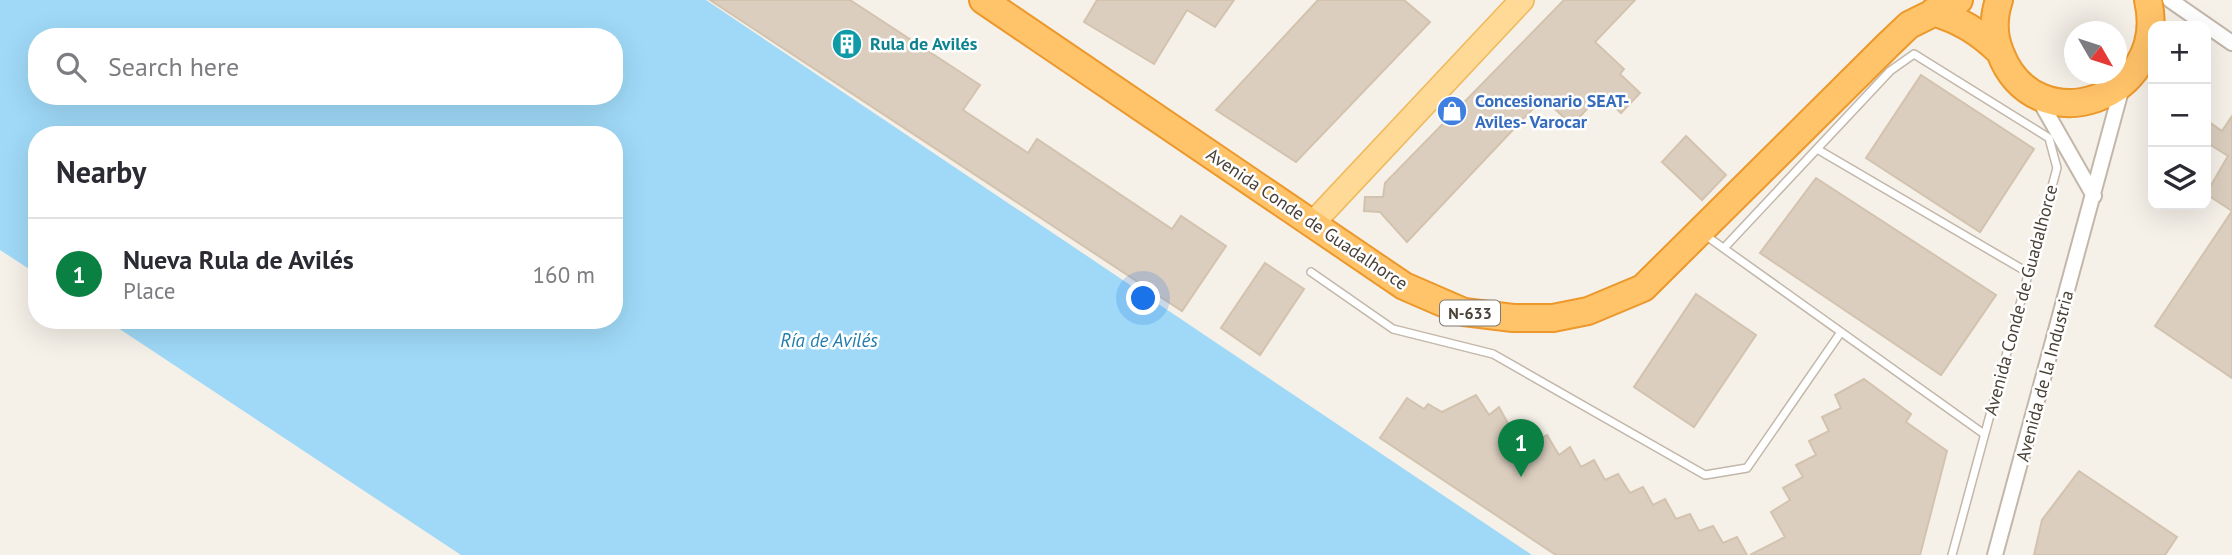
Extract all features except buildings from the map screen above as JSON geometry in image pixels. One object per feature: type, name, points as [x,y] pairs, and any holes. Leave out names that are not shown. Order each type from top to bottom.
[{"type":"highway","name":"Avenida Conde de Guadalhorce","points":[[983,0],[1404,286],[1464,312],[1513,318],[1553,318],[1588,311],[1643,288],[1909,25],[1959,0]]},
{"type":"highway","points":[[2159,21],[2166,1]]},
{"type":"highway","points":[[1997,6],[1994,38],[2005,66],[2024,88],[2047,100],[2077,104],[2099,99],[2122,87],[2148,51]]},
{"type":"highway","points":[[1933,12],[1956,19],[1979,33],[1999,51]]},
{"type":"main road","points":[[1312,223],[1522,0]]},
{"type":"street","points":[[2166,1],[2229,41]]},
{"type":"street","points":[[2211,39],[2229,41]]},
{"type":"street","name":"Avenida de la Industria","points":[[1995,555],[2122,87]]},
{"type":"street","points":[[2037,94],[2094,196]]},
{"type":"lane","name":"Avenida Conde de Guadalhorce","points":[[1724,248],[1890,71],[1914,54],[2049,138],[2057,168],[1952,555]]},
{"type":"lane","points":[[1817,149],[2028,272]]},
{"type":"lane","points":[[1701,232],[1984,434]]},
{"type":"lane","points":[[1311,272],[1393,329],[1493,354],[1705,475],[1747,468],[1842,332]]},
{"type":"water","name":"Ría de Avilés","points":[[0,0],[706,0],[1532,555],[461,555],[120,329],[623,329],[623,126],[28,126],[28,268],[0,250]]},
{"type":"place","name":"Rula de Avilés","points":[[847,44]]},
{"type":"place","name":"Concesionario SEAT- Aviles- Varocar","points":[[1452,111]]},
{"type":"place","name":"Nueva Rula de Avilés","points":[[1521,477]]}]
